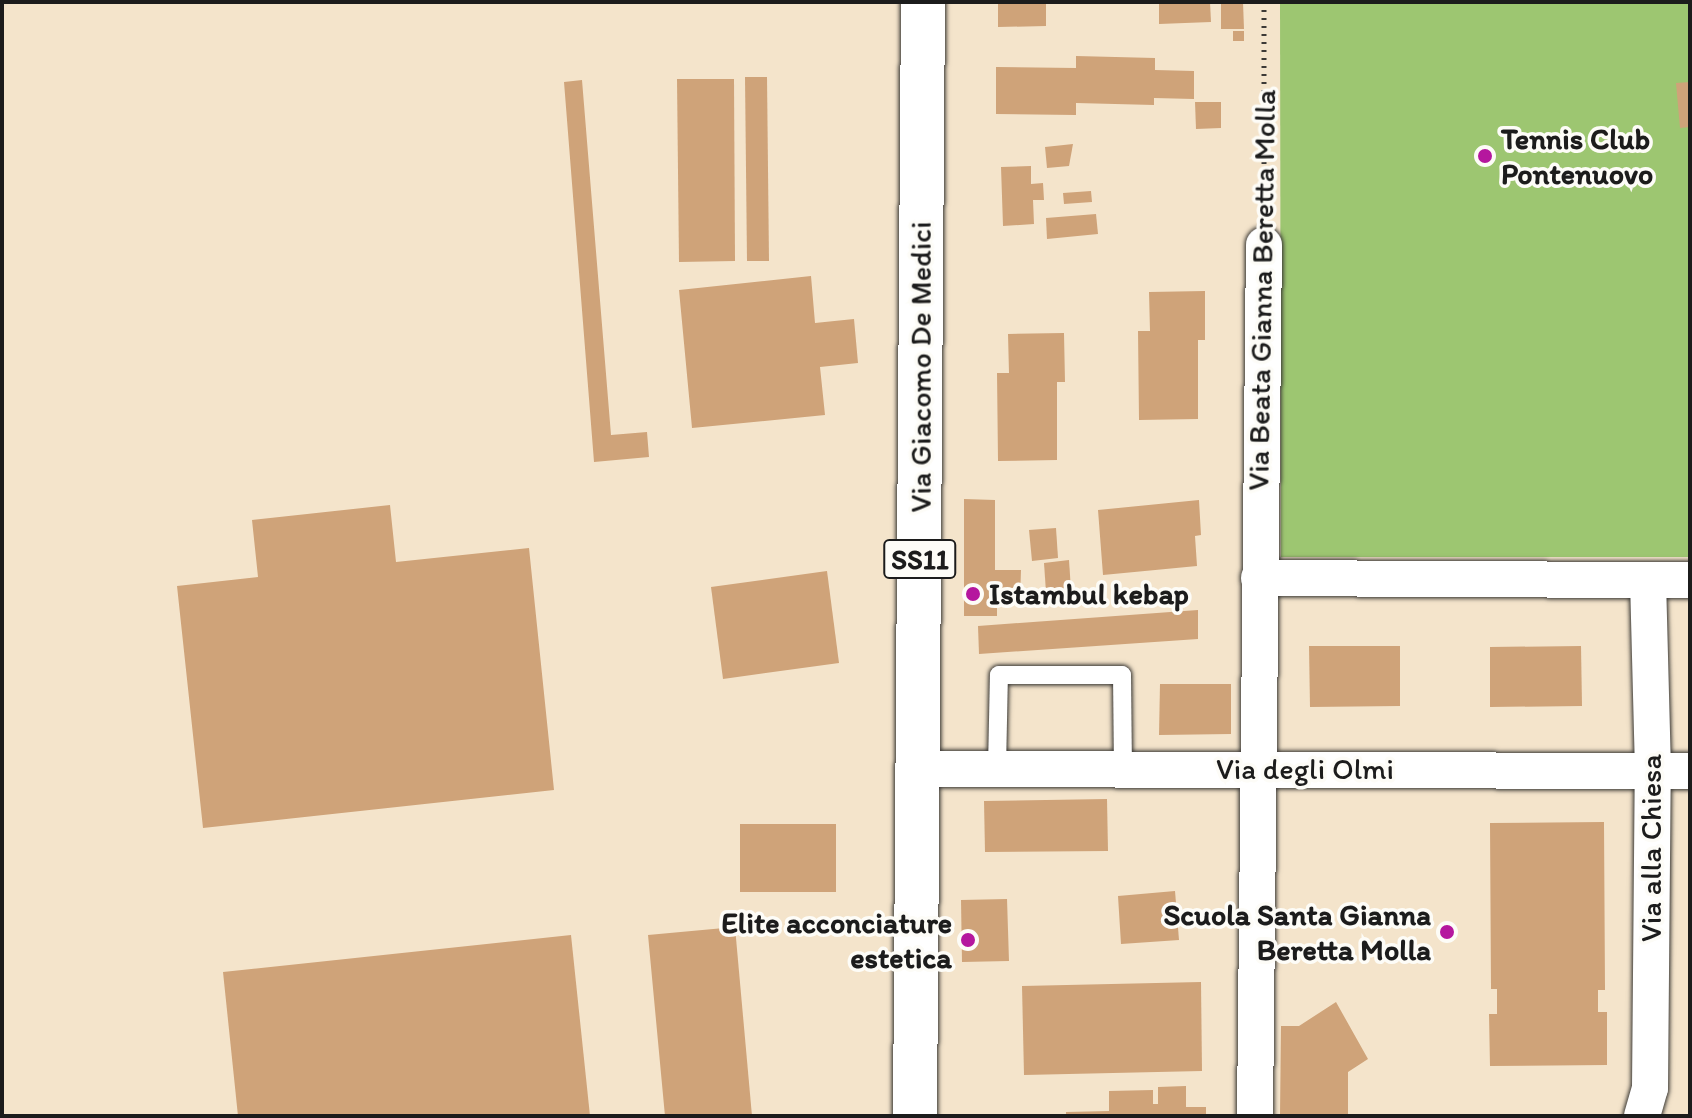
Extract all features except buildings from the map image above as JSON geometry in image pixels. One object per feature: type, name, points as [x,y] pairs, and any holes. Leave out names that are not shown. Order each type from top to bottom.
[{"type":"main road","name":"Via Giacomo De Medici","points":[[915,1116],[923,2]]},
{"type":"street","name":"Via Beata Gianna Beretta Molla","points":[[1255,1116],[1264,245]]},
{"type":"street","points":[[1259,578],[1690,580]]},
{"type":"street","name":"Via alla Chiesa","points":[[1642,1116],[1650,1088],[1653,771],[1648,580]]},
{"type":"street","name":"Via degli Olmi","points":[[919,769],[1690,771]]},
{"type":"lane","points":[[997,768],[999,675],[1122,675],[1123,769]]},
{"type":"path","name":"Via Beata Gianna Beretta Molla","points":[[1264,2],[1264,245]]},
{"type":"green space","points":[[1280,2],[1690,2],[1690,557],[1281,557]]},
{"type":"place","name":"Tennis Club Pontenuovo","points":[[1485,156]]},
{"type":"place","name":"Istambul kebap","points":[[973,594]]},
{"type":"place","name":"Scuola Santa Gianna Beretta Molla","points":[[1447,932]]},
{"type":"place","name":"Elite acconciature estetica","points":[[968,940]]}]
